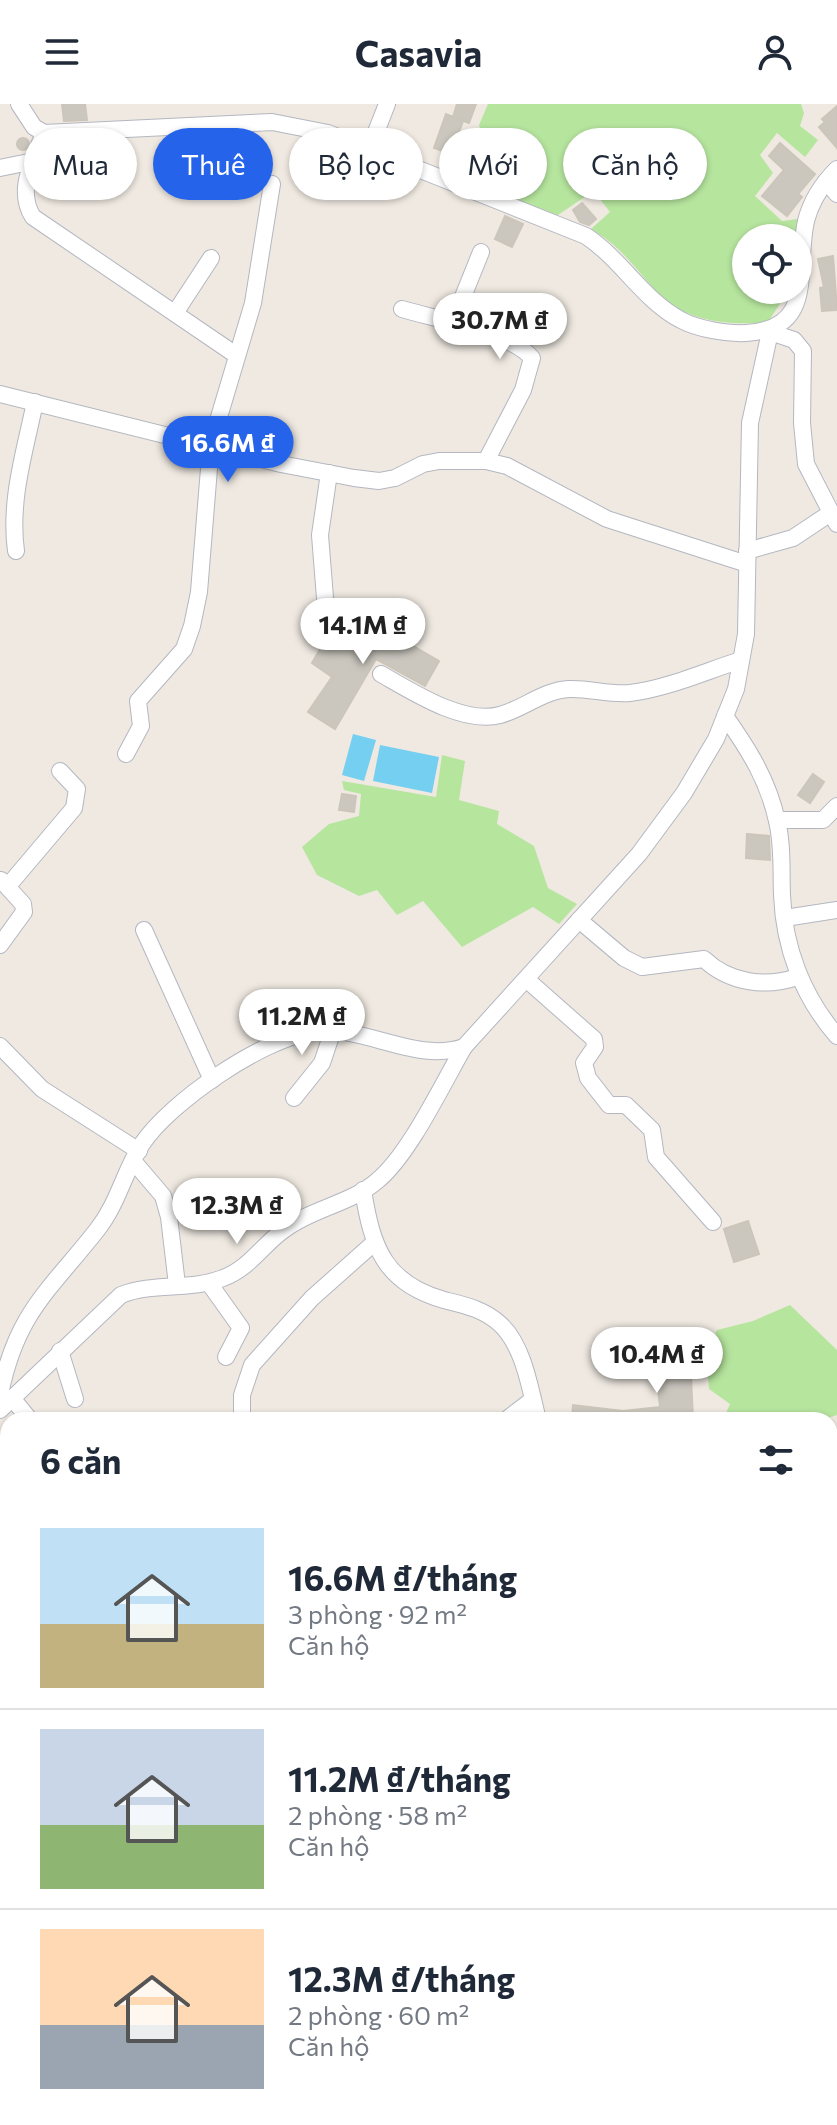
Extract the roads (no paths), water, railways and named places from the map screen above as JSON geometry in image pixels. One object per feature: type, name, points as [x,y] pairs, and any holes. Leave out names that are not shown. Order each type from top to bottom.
[{"type":"street","points":[[19,104],[36,128]]},
{"type":"street","points":[[378,128],[387,104]]},
{"type":"street","points":[[256,105],[272,122]]},
{"type":"street","points":[[137,129],[272,122],[303,128]]},
{"type":"street","points":[[0,168],[24,163]]},
{"type":"street","points":[[0,394],[329,473],[379,481],[439,461],[486,461],[528,475],[607,519],[747,557],[793,538],[832,511],[804,450],[803,351],[794,340],[770,332],[738,333],[685,323],[659,307],[610,252],[586,236],[423,171]]},
{"type":"street","points":[[4,1401],[121,1295],[137,1288],[209,1283],[239,1272],[282,1230],[315,1209],[378,1181],[402,1153],[464,1047],[639,854],[684,793],[725,716],[746,634],[750,423],[770,332],[787,319],[799,300],[806,221],[833,181]]},
{"type":"street","points":[[25,200],[33,217],[236,355]]},
{"type":"street","points":[[126,754],[141,726],[138,701],[184,649],[192,626],[199,592],[211,444],[253,303],[269,200]]},
{"type":"street","points":[[452,324],[481,252]]},
{"type":"street","points":[[175,313],[211,258]]},
{"type":"street","points":[[402,309],[518,347],[532,358],[523,390],[486,461]]},
{"type":"street","points":[[16,551],[13,527],[16,492],[35,402]]},
{"type":"street","points":[[325,598],[320,535],[329,473]]},
{"type":"street","points":[[381,674],[428,702],[472,715],[498,716],[549,693],[569,689],[631,693],[741,660]]},
{"type":"street","points":[[725,716],[763,774],[777,820],[785,918],[797,977],[815,1011],[837,1036]]},
{"type":"street","points":[[0,945],[24,912],[23,904],[4,882],[74,808],[77,789],[60,771]]},
{"type":"street","points":[[777,820],[823,820],[837,806]]},
{"type":"street","points":[[785,918],[837,910]]},
{"type":"street","points":[[579,920],[624,958],[642,967],[681,959],[704,959],[720,971],[759,984],[771,985],[797,977]]},
{"type":"street","points":[[144,930],[212,1080]]},
{"type":"street","points":[[526,979],[594,1039],[595,1047],[584,1063],[588,1078],[609,1105],[626,1105],[647,1124],[653,1134],[656,1157],[713,1222]]},
{"type":"street","points":[[4,1401],[18,1335],[39,1297],[104,1221],[117,1202],[136,1157],[167,1117],[212,1080],[266,1045],[308,1032],[333,1030],[444,1054],[464,1047]]},
{"type":"street","points":[[294,1098],[322,1063],[333,1030]]},
{"type":"street","points":[[0,1046],[42,1089],[136,1157],[163,1196],[169,1217],[177,1285]]},
{"type":"street","points":[[363,1190],[379,1254],[402,1281],[428,1295],[480,1309],[501,1324],[516,1346],[536,1412]]},
{"type":"street","points":[[242,1412],[242,1395],[252,1365],[312,1298],[375,1242]]},
{"type":"street","points":[[209,1283],[241,1328],[242,1333],[226,1357]]},
{"type":"street","points":[[60,1351],[75,1399]]},
{"type":"street","points":[[515,1412],[532,1396]]},
{"type":"water","points":[[353,734],[376,740],[364,781],[342,775]]},
{"type":"water","points":[[380,745],[439,757],[432,793],[373,781]]}]
